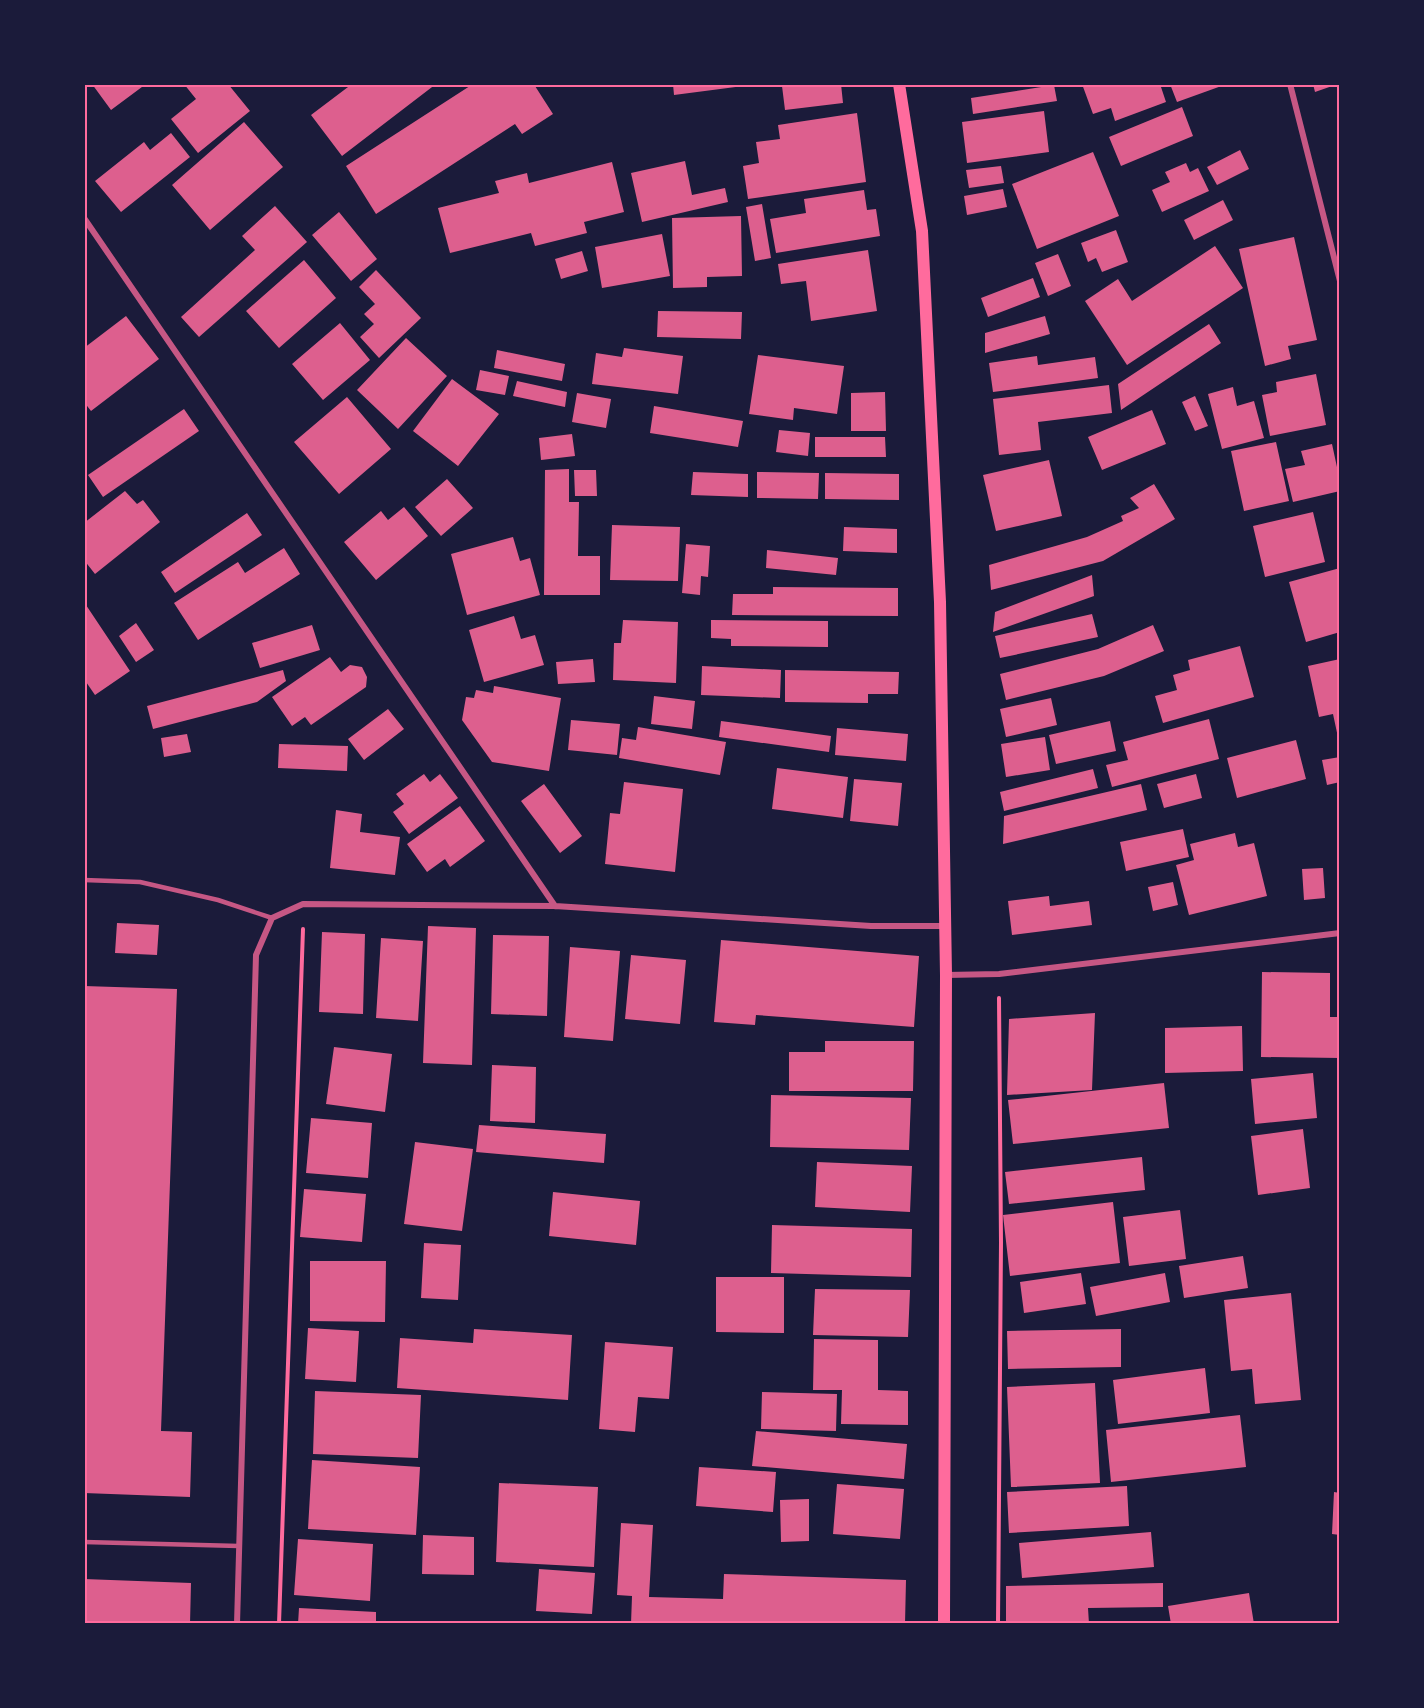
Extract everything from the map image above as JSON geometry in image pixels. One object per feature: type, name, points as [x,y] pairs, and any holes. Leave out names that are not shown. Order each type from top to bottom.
[{"type":"main road","points":[[899,84],[922,231],[940,602],[946,975],[944,1624]]},
{"type":"street","points":[[1290,84],[1340,281]]},
{"type":"street","points":[[84,218],[555,906]]},
{"type":"street","points":[[237,1624],[256,955],[272,918],[303,904],[555,906],[871,927],[945,926]]},
{"type":"street","points":[[946,975],[999,974],[1340,933]]},
{"type":"lane","points":[[84,880],[140,882],[218,900],[272,918]]},
{"type":"lane","points":[[84,1542],[239,1546]]},
{"type":"path","points":[[279,1624],[303,904]]},
{"type":"path","points":[[998,1624],[999,974]]},
{"type":"building","points":[[92,84],[146,84],[111,110]]},
{"type":"building","points":[[184,84],[228,84],[250,111],[198,153],[171,119],[196,99]]},
{"type":"building","points":[[352,84],[436,84],[342,156],[311,115]]},
{"type":"building","points":[[473,84],[539,84],[535,86],[553,114],[522,134],[515,124],[376,214],[346,166]]},
{"type":"building","points":[[673,84],[751,84],[751,85],[674,95]]},
{"type":"building","points":[[841,84],[843,103],[785,110],[782,86]]},
{"type":"building","points":[[1082,84],[1160,84],[1166,102],[1115,121],[1111,108],[1093,114]]},
{"type":"building","points":[[1170,84],[1227,84],[1177,102]]},
{"type":"building","points":[[1313,84],[1338,84],[1315,92]]},
{"type":"building","points":[[1054,85],[1057,101],[973,114],[971,98]]},
{"type":"building","points":[[1182,107],[1193,136],[1121,166],[1109,137]]},
{"type":"building","points":[[1044,111],[1049,152],[967,163],[962,122]]},
{"type":"building","points":[[857,113],[866,182],[748,199],[743,166],[759,163],[756,142],[780,139],[778,125]]},
{"type":"building","points":[[244,122],[283,167],[210,230],[172,185]]},
{"type":"building","points":[[171,133],[190,157],[121,212],[95,181],[144,142],[150,150]]},
{"type":"building","points":[[1240,150],[1249,169],[1217,185],[1207,167]]},
{"type":"building","points":[[1093,152],[1119,216],[1037,249],[1012,184]]},
{"type":"building","points":[[685,161],[692,195],[725,188],[728,202],[642,222],[631,173]]},
{"type":"building","points":[[612,162],[624,212],[584,222],[587,233],[535,246],[531,233],[450,253],[438,208],[499,193],[495,181],[527,173],[529,183]]},
{"type":"building","points":[[1186,163],[1190,172],[1198,168],[1209,191],[1162,212],[1152,190],[1170,182],[1165,172]]},
{"type":"building","points":[[1001,166],[1004,183],[969,188],[966,170]]},
{"type":"building","points":[[1003,189],[1007,207],[967,215],[964,196]]},
{"type":"building","points":[[864,190],[867,210],[876,209],[880,236],[776,253],[770,219],[806,213],[804,199]]},
{"type":"building","points":[[1223,200],[1233,220],[1194,240],[1184,220]]},
{"type":"building","points":[[762,204],[771,258],[755,261],[746,207]]},
{"type":"building","points":[[275,206],[307,242],[199,337],[181,317],[255,250],[242,236]]},
{"type":"building","points":[[339,212],[377,259],[351,281],[312,235]]},
{"type":"building","points":[[741,216],[742,276],[707,277],[707,287],[673,288],[672,218]]},
{"type":"building","points":[[1116,230],[1128,262],[1102,272],[1096,258],[1088,262],[1081,243]]},
{"type":"building","points":[[662,234],[670,276],[602,288],[595,247]]},
{"type":"building","points":[[1294,237],[1317,340],[1288,346],[1291,359],[1265,366],[1239,249]]},
{"type":"building","points":[[1215,246],[1243,288],[1127,365],[1085,301],[1118,279],[1132,301]]},
{"type":"building","points":[[868,250],[877,311],[811,321],[806,281],[781,284],[778,264]]},
{"type":"building","points":[[582,251],[588,271],[561,279],[555,259]]},
{"type":"building","points":[[1058,254],[1071,286],[1048,296],[1035,263]]},
{"type":"building","points":[[304,260],[336,298],[279,348],[246,311]]},
{"type":"building","points":[[376,270],[421,318],[379,358],[360,337],[374,324],[364,314],[375,304],[359,287]]},
{"type":"building","points":[[1033,278],[1040,297],[988,317],[981,298]]},
{"type":"building","points":[[658,311],[742,312],[741,339],[657,337]]},
{"type":"building","points":[[126,316],[159,359],[91,411],[84,402],[84,348]]},
{"type":"building","points":[[1045,316],[1050,334],[985,353],[985,333]]},
{"type":"building","points":[[340,323],[370,360],[323,400],[292,364]]},
{"type":"building","points":[[1209,324],[1221,343],[1121,410],[1118,384]]},
{"type":"building","points":[[406,338],[447,376],[398,429],[357,390]]},
{"type":"building","points":[[624,348],[683,356],[678,394],[592,384],[596,353],[622,357]]},
{"type":"building","points":[[497,350],[565,364],[562,381],[494,368]]},
{"type":"building","points":[[758,355],[844,366],[837,414],[794,408],[793,420],[749,414]]},
{"type":"building","points":[[1037,356],[1038,365],[1095,357],[1098,378],[993,392],[989,363]]},
{"type":"building","points":[[480,370],[509,376],[505,395],[476,390]]},
{"type":"building","points":[[1316,374],[1326,425],[1270,436],[1262,395],[1277,392],[1276,382]]},
{"type":"building","points":[[452,379],[499,414],[458,466],[413,431]]},
{"type":"building","points":[[517,381],[567,392],[565,407],[513,396]]},
{"type":"building","points":[[1109,385],[1112,413],[1038,422],[1041,450],[999,455],[993,399]]},
{"type":"building","points":[[1233,387],[1237,406],[1254,401],[1264,438],[1222,449],[1208,394]]},
{"type":"building","points":[[885,392],[886,431],[851,431],[851,393]]},
{"type":"building","points":[[577,393],[611,399],[606,428],[572,422]]},
{"type":"building","points":[[1195,396],[1208,426],[1195,431],[1182,402]]},
{"type":"building","points":[[347,397],[391,449],[339,494],[294,442]]},
{"type":"building","points":[[654,406],[743,421],[738,447],[650,433]]},
{"type":"building","points":[[184,409],[199,431],[103,497],[88,475]]},
{"type":"building","points":[[1152,410],[1166,444],[1102,470],[1088,437]]},
{"type":"building","points":[[779,430],[810,433],[808,456],[776,452]]},
{"type":"building","points":[[572,434],[575,456],[541,460],[539,438]]},
{"type":"building","points":[[815,437],[885,437],[886,457],[815,457]]},
{"type":"building","points":[[1276,442],[1289,501],[1244,511],[1231,451]]},
{"type":"building","points":[[1332,444],[1340,491],[1293,502],[1285,469],[1305,465],[1301,451]]},
{"type":"building","points":[[1049,460],[1062,516],[996,531],[983,475]]},
{"type":"building","points":[[569,469],[569,502],[579,502],[578,556],[600,556],[600,595],[544,595],[545,470]]},
{"type":"building","points":[[574,470],[596,470],[597,496],[575,496]]},
{"type":"building","points":[[693,472],[748,474],[748,497],[691,495]]},
{"type":"building","points":[[757,472],[819,473],[818,499],[757,498]]},
{"type":"building","points":[[825,473],[899,474],[899,500],[825,499]]},
{"type":"building","points":[[447,479],[473,508],[441,536],[415,507]]},
{"type":"building","points":[[1154,484],[1175,519],[1103,561],[991,590],[989,565],[1087,537],[1123,521],[1121,516],[1139,508],[1130,498]]},
{"type":"building","points":[[125,491],[137,504],[143,500],[160,522],[95,574],[84,560],[84,523]]},
{"type":"building","points":[[404,507],[428,536],[376,580],[344,542],[381,511],[388,520]]},
{"type":"building","points":[[1313,512],[1325,562],[1265,577],[1253,526]]},
{"type":"building","points":[[247,513],[262,535],[175,593],[161,572]]},
{"type":"building","points":[[612,525],[680,527],[678,581],[610,580]]},
{"type":"building","points":[[844,527],[897,529],[897,553],[843,551]]},
{"type":"building","points":[[513,537],[520,561],[530,558],[540,595],[467,615],[451,554]]},
{"type":"building","points":[[686,544],[710,546],[708,577],[701,576],[700,595],[682,593]]},
{"type":"building","points":[[284,548],[300,574],[198,640],[174,603],[238,562],[245,573]]},
{"type":"building","points":[[767,550],[838,558],[836,575],[766,568]]},
{"type":"building","points":[[1340,568],[1340,632],[1306,642],[1289,582]]},
{"type":"building","points":[[1092,575],[1094,596],[993,632],[995,612]]},
{"type":"building","points":[[773,587],[898,588],[898,616],[732,615],[733,594],[773,594]]},
{"type":"building","points":[[84,602],[130,671],[95,695],[84,679]]},
{"type":"building","points":[[1092,614],[1098,637],[1000,658],[995,636]]},
{"type":"building","points":[[514,616],[521,639],[535,635],[544,665],[484,682],[469,630]]},
{"type":"building","points":[[623,620],[678,622],[676,683],[613,680],[614,643],[621,643]]},
{"type":"building","points":[[711,620],[828,621],[828,647],[731,646],[731,639],[711,638]]},
{"type":"building","points":[[136,623],[154,650],[136,662],[119,636]]},
{"type":"building","points":[[312,625],[320,650],[260,668],[252,643]]},
{"type":"building","points":[[1153,625],[1164,651],[1104,676],[1006,700],[1000,674],[1098,649]]},
{"type":"building","points":[[1240,646],[1254,697],[1163,723],[1155,696],[1177,690],[1173,675],[1190,670],[1188,660]]},
{"type":"building","points":[[330,657],[341,672],[350,665],[362,667],[367,677],[366,687],[311,725],[305,717],[292,726],[272,697]]},
{"type":"building","points":[[593,659],[595,682],[558,684],[556,662]]},
{"type":"building","points":[[1340,659],[1339,742],[1333,714],[1319,717],[1308,666]]},
{"type":"building","points":[[702,666],[781,670],[780,698],[701,695]]},
{"type":"building","points":[[283,670],[286,681],[257,702],[153,729],[147,706]]},
{"type":"building","points":[[785,670],[899,672],[898,694],[868,694],[868,703],[785,702]]},
{"type":"building","points":[[494,686],[561,698],[549,771],[492,762],[462,720],[466,697],[474,698],[476,690],[493,693]]},
{"type":"building","points":[[654,696],[695,701],[692,729],[651,724]]},
{"type":"building","points":[[1051,698],[1057,725],[1006,737],[1000,709]]},
{"type":"building","points":[[388,709],[404,729],[364,760],[348,739]]},
{"type":"building","points":[[1209,719],[1219,759],[1112,787],[1106,765],[1128,760],[1123,742]]},
{"type":"building","points":[[571,720],[620,724],[617,755],[568,750]]},
{"type":"building","points":[[721,721],[831,736],[829,752],[719,737]]},
{"type":"building","points":[[1110,721],[1116,751],[1056,764],[1049,735]]},
{"type":"building","points":[[638,727],[726,742],[720,775],[619,758],[622,738],[636,740]]},
{"type":"building","points":[[837,728],[908,734],[906,761],[835,755]]},
{"type":"building","points":[[187,734],[191,752],[164,757],[161,738]]},
{"type":"building","points":[[1045,737],[1050,770],[1006,777],[1001,744]]},
{"type":"building","points":[[1296,740],[1306,779],[1237,798],[1227,758]]},
{"type":"building","points":[[279,744],[348,746],[347,771],[278,768]]},
{"type":"building","points":[[1340,757],[1340,782],[1327,785],[1322,760]]},
{"type":"building","points":[[777,768],[848,777],[843,818],[772,809]]},
{"type":"building","points":[[1093,769],[1098,788],[1004,811],[1000,792]]},
{"type":"building","points":[[424,774],[430,782],[440,774],[458,798],[409,834],[393,812],[404,804],[396,794]]},
{"type":"building","points":[[1196,774],[1202,798],[1164,808],[1157,784]]},
{"type":"building","points":[[854,779],[902,783],[898,826],[850,821]]},
{"type":"building","points":[[624,782],[683,789],[675,872],[605,864],[610,813],[620,814]]},
{"type":"building","points":[[544,784],[582,836],[560,853],[521,801]]},
{"type":"building","points":[[1141,784],[1147,810],[1003,844],[1004,816]]},
{"type":"building","points":[[460,806],[485,841],[450,867],[445,859],[427,872],[407,844]]},
{"type":"building","points":[[336,810],[362,814],[360,832],[400,837],[395,875],[330,868]]},
{"type":"building","points":[[1183,829],[1189,857],[1126,871],[1120,842]]},
{"type":"building","points":[[1235,833],[1238,847],[1254,843],[1267,896],[1189,915],[1176,865],[1194,860],[1190,844]]},
{"type":"building","points":[[1323,868],[1325,898],[1304,900],[1302,869]]},
{"type":"building","points":[[1173,882],[1178,905],[1153,911],[1148,887]]},
{"type":"building","points":[[1049,896],[1050,906],[1089,901],[1092,925],[1012,935],[1008,901]]},
{"type":"building","points":[[117,923],[159,925],[157,955],[115,953]]},
{"type":"building","points":[[428,926],[476,928],[472,1065],[423,1063]]},
{"type":"building","points":[[322,932],[365,934],[363,1014],[319,1012]]},
{"type":"building","points":[[493,935],[549,936],[547,1016],[491,1014]]},
{"type":"building","points":[[381,938],[423,941],[418,1021],[376,1018]]},
{"type":"building","points":[[721,940],[919,956],[914,1027],[756,1015],[755,1025],[714,1022]]},
{"type":"building","points":[[570,947],[620,951],[613,1041],[564,1037]]},
{"type":"building","points":[[631,955],[686,960],[680,1024],[625,1019]]},
{"type":"building","points":[[1262,972],[1330,973],[1330,1017],[1340,1017],[1340,1058],[1261,1057]]},
{"type":"building","points":[[84,986],[177,989],[161,1431],[192,1432],[190,1497],[84,1493]]},
{"type":"building","points":[[1095,1013],[1092,1090],[1007,1095],[1009,1019]]},
{"type":"building","points":[[1242,1026],[1243,1071],[1165,1073],[1165,1028]]},
{"type":"building","points":[[825,1041],[914,1041],[913,1091],[789,1091],[789,1052],[825,1052]]},
{"type":"building","points":[[334,1047],[392,1054],[385,1112],[326,1104]]},
{"type":"building","points":[[492,1065],[536,1067],[535,1123],[490,1121]]},
{"type":"building","points":[[1313,1073],[1317,1118],[1255,1124],[1251,1079]]},
{"type":"building","points":[[1164,1083],[1169,1128],[1013,1144],[1008,1100]]},
{"type":"building","points":[[771,1095],[911,1098],[909,1150],[770,1147]]},
{"type":"building","points":[[311,1118],[372,1123],[368,1178],[306,1173]]},
{"type":"building","points":[[479,1125],[606,1134],[604,1163],[476,1152]]},
{"type":"building","points":[[1303,1129],[1310,1188],[1258,1195],[1251,1136]]},
{"type":"building","points":[[415,1142],[473,1149],[462,1231],[404,1224]]},
{"type":"building","points":[[1142,1157],[1145,1190],[1009,1204],[1005,1172]]},
{"type":"building","points":[[817,1162],[912,1166],[910,1212],[815,1207]]},
{"type":"building","points":[[304,1189],[366,1194],[362,1242],[300,1237]]},
{"type":"building","points":[[553,1192],[640,1201],[636,1245],[549,1236]]},
{"type":"building","points":[[1113,1202],[1120,1263],[1010,1276],[1003,1215]]},
{"type":"building","points":[[1180,1210],[1186,1259],[1129,1266],[1123,1217]]},
{"type":"building","points":[[772,1225],[912,1229],[911,1277],[771,1273]]},
{"type":"building","points":[[424,1243],[461,1245],[458,1300],[421,1298]]},
{"type":"building","points":[[1243,1256],[1248,1288],[1184,1298],[1179,1266]]},
{"type":"building","points":[[310,1261],[386,1261],[385,1322],[310,1321]]},
{"type":"building","points":[[1081,1273],[1086,1304],[1024,1313],[1020,1282]]},
{"type":"building","points":[[1165,1273],[1170,1302],[1096,1316],[1090,1287]]},
{"type":"building","points":[[716,1277],[784,1277],[784,1333],[716,1332]]},
{"type":"building","points":[[815,1289],[910,1290],[908,1337],[813,1335]]},
{"type":"building","points":[[1291,1293],[1301,1400],[1255,1404],[1252,1369],[1231,1371],[1224,1300]]},
{"type":"building","points":[[308,1328],[359,1331],[356,1382],[305,1379]]},
{"type":"building","points":[[474,1329],[572,1335],[568,1400],[397,1388],[400,1338],[473,1343]]},
{"type":"building","points":[[1121,1329],[1121,1367],[1008,1369],[1007,1331]]},
{"type":"building","points":[[814,1339],[878,1340],[878,1390],[908,1391],[908,1425],[841,1424],[842,1390],[813,1390]]},
{"type":"building","points":[[605,1342],[673,1347],[669,1399],[638,1397],[635,1432],[599,1429]]},
{"type":"building","points":[[1205,1368],[1210,1413],[1118,1424],[1113,1380]]},
{"type":"building","points":[[1095,1383],[1100,1483],[1011,1487],[1007,1387]]},
{"type":"building","points":[[315,1391],[421,1395],[418,1458],[313,1454]]},
{"type":"building","points":[[762,1392],[837,1394],[836,1431],[761,1429]]},
{"type":"building","points":[[1240,1415],[1246,1467],[1111,1482],[1106,1430]]},
{"type":"building","points":[[756,1431],[907,1444],[904,1479],[752,1466]]},
{"type":"building","points":[[312,1460],[420,1467],[416,1535],[308,1529]]},
{"type":"building","points":[[699,1467],[776,1472],[773,1512],[696,1506]]},
{"type":"building","points":[[499,1483],[598,1487],[594,1567],[496,1562]]},
{"type":"building","points":[[837,1484],[904,1489],[900,1539],[833,1534]]},
{"type":"building","points":[[1127,1486],[1129,1526],[1009,1533],[1007,1492]]},
{"type":"building","points":[[1334,1492],[1340,1493],[1340,1535],[1332,1534]]},
{"type":"building","points":[[809,1499],[809,1541],[781,1542],[780,1500]]},
{"type":"building","points":[[621,1523],[653,1525],[649,1597],[723,1599],[724,1574],[906,1580],[905,1624],[631,1624],[632,1596],[617,1595]]},
{"type":"building","points":[[1151,1532],[1154,1567],[1022,1578],[1019,1543]]},
{"type":"building","points":[[423,1535],[474,1537],[474,1575],[422,1574]]},
{"type":"building","points":[[298,1539],[373,1544],[370,1601],[294,1595]]},
{"type":"building","points":[[539,1569],[595,1573],[592,1614],[536,1611]]},
{"type":"building","points":[[84,1579],[191,1583],[190,1624],[84,1624]]},
{"type":"building","points":[[1163,1583],[1163,1607],[1088,1608],[1089,1624],[1006,1624],[1006,1586]]},
{"type":"building","points":[[1249,1593],[1254,1624],[1171,1624],[1168,1606]]},
{"type":"building","points":[[299,1608],[376,1612],[376,1624],[298,1624]]}]
